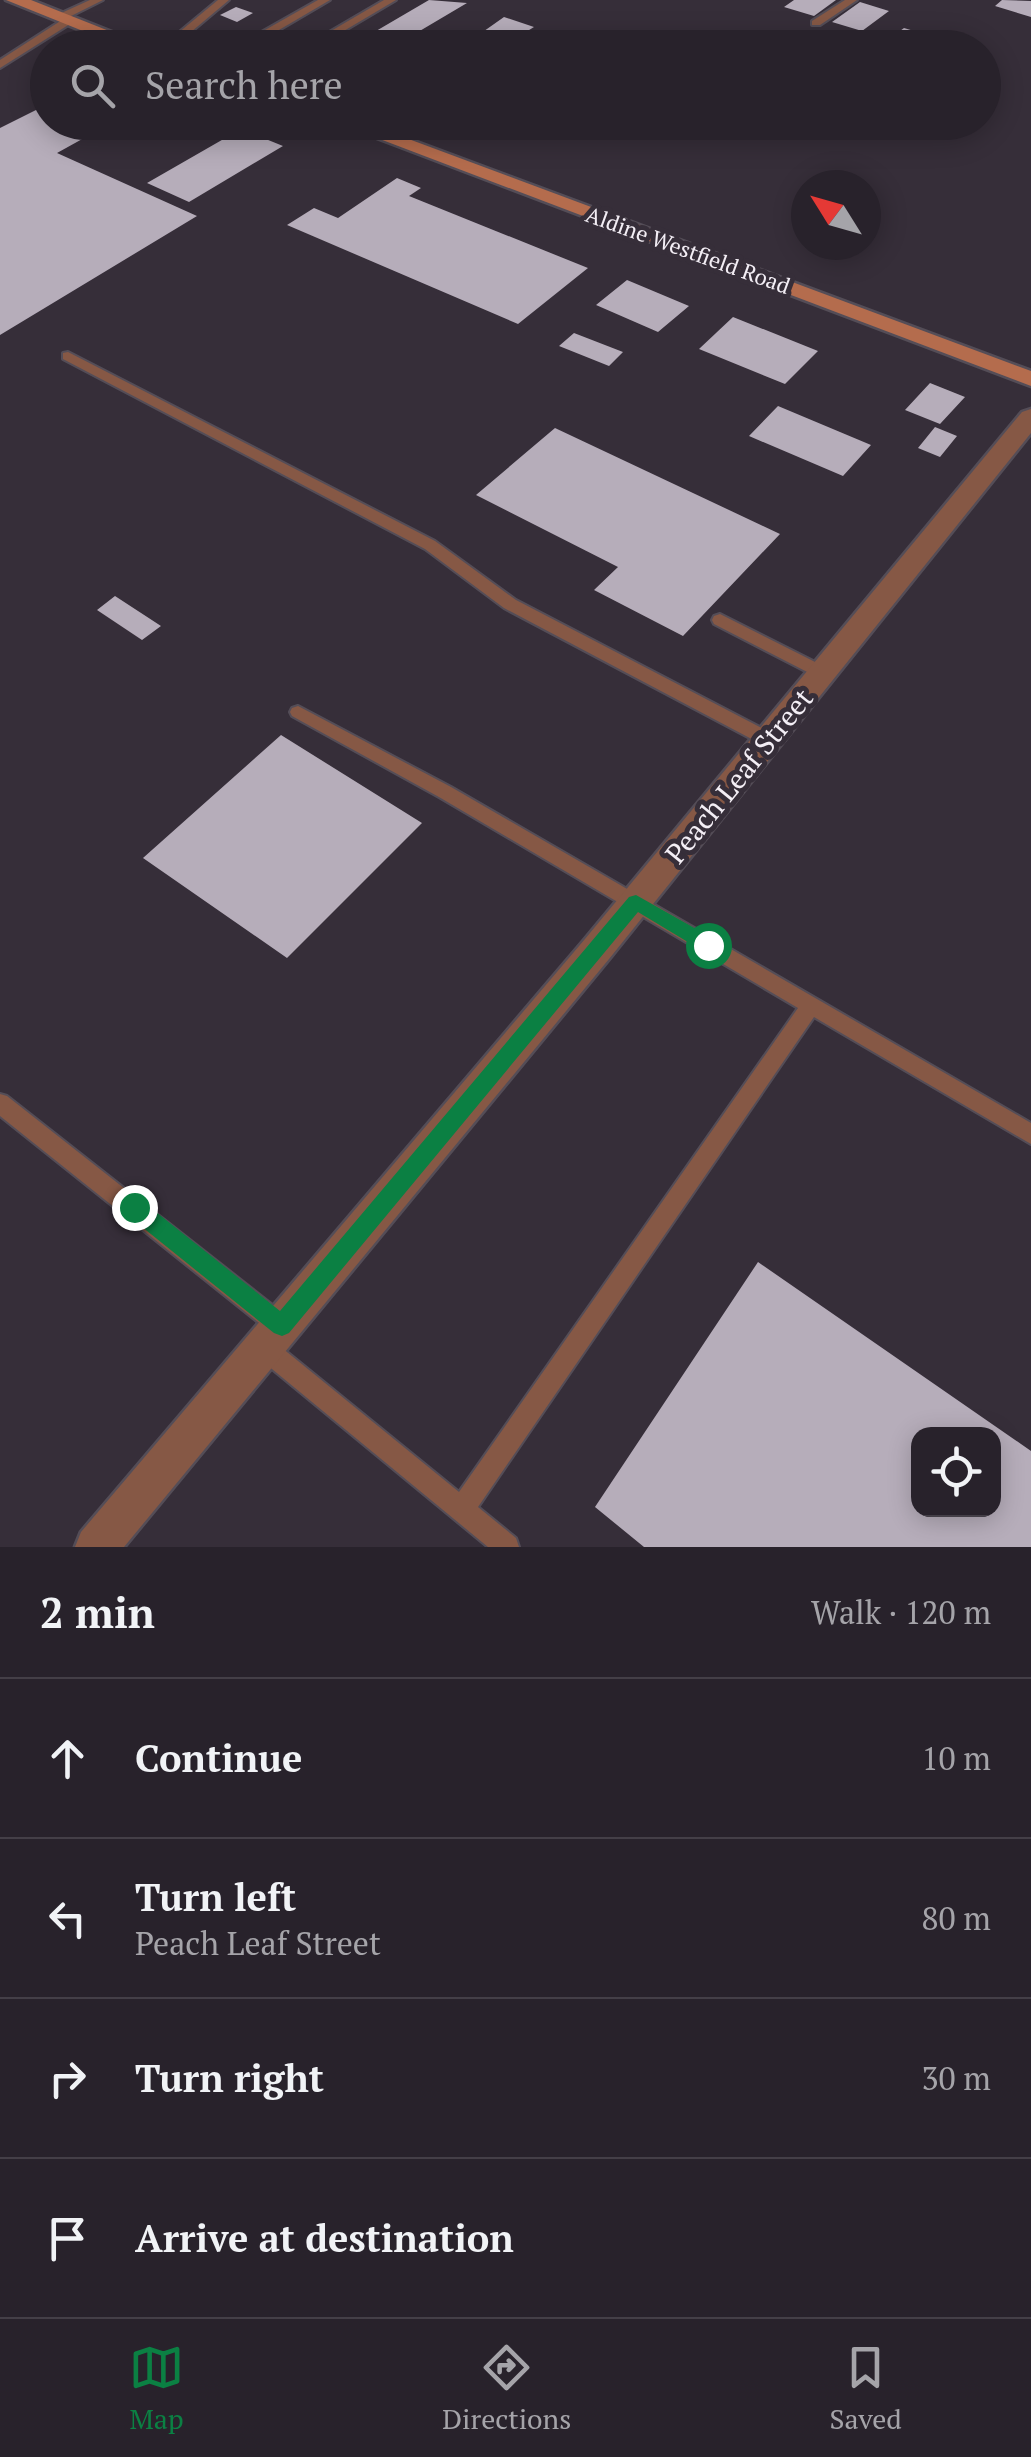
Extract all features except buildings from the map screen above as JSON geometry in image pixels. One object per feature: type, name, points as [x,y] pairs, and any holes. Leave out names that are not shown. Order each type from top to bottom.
[{"type":"main road","points":[[15,0],[95,30]]},
{"type":"main road","name":"Aldine Westfield Road","points":[[392,140],[1031,378]]},
{"type":"street","name":"Peach Leaf Street","points":[[96,1547],[636,902],[1031,417]]},
{"type":"lane","points":[[49,30],[98,0]]},
{"type":"lane","points":[[187,30],[224,0]]},
{"type":"lane","points":[[272,30],[325,0]]},
{"type":"lane","points":[[338,30],[391,0]]},
{"type":"lane","points":[[816,23],[852,0]]},
{"type":"lane","points":[[0,64],[30,43]]},
{"type":"lane","points":[[68,356],[430,545],[510,604],[769,740]]},
{"type":"lane","points":[[720,620],[824,672]]},
{"type":"lane","points":[[298,712],[636,902],[1031,1134]]},
{"type":"lane","points":[[462,1510],[811,1005]]},
{"type":"lane","points":[[0,1103],[272,1336],[507,1547]]},
{"type":"route","points":[[134,1207],[282,1326],[636,902],[708,945]]}]
